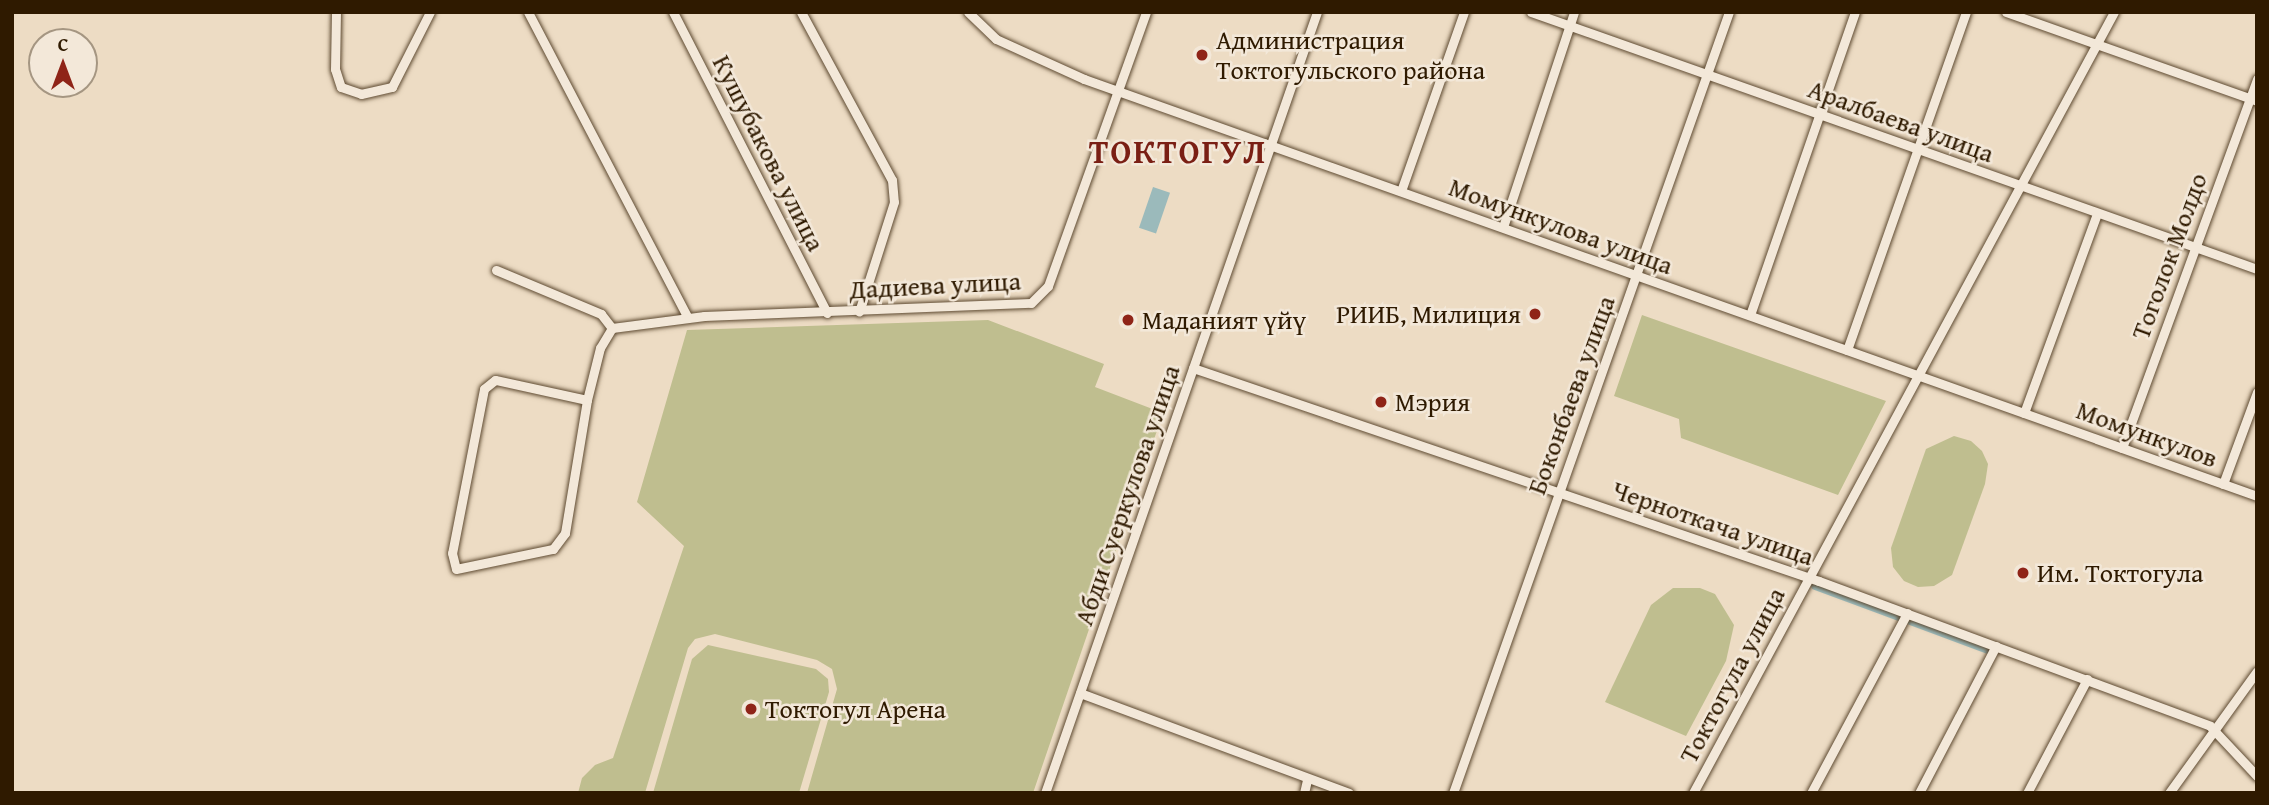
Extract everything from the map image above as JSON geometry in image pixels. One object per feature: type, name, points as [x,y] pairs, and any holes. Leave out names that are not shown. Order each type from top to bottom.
[{"type":"street","points":[[336,12],[335,69],[341,87],[361,94],[392,87],[430,12]]},
{"type":"street","points":[[528,12],[688,318]]},
{"type":"street","name":"Кушубакова улица","points":[[673,12],[827,313]]},
{"type":"street","points":[[801,12],[892,180],[894,202],[859,312]]},
{"type":"street","name":"Момункулова улица","points":[[968,12],[996,39],[1084,79],[2024,413]]},
{"type":"street","name":"Дадиева улица","points":[[611,328],[688,318],[1031,303],[1048,286],[1120,92],[1146,12]]},
{"type":"street","name":"Абди Суеркулова улица","points":[[1045,793],[1317,12]]},
{"type":"street","points":[[1401,191],[1464,12]]},
{"type":"street","name":"Аралбаева улица","points":[[1531,12],[2257,269]]},
{"type":"street","points":[[1503,227],[1574,12]]},
{"type":"street","name":"Боконбаева улица","points":[[1453,793],[1729,12]]},
{"type":"street","points":[[1751,315],[1855,12]]},
{"type":"street","points":[[1847,350],[1966,12]]},
{"type":"street","points":[[2006,12],[2253,100]]},
{"type":"street","name":"Токтогула улица","points":[[1693,793],[2114,12]]},
{"type":"street","name":"Тоголок Молдо","points":[[2122,448],[2193,247],[2253,100],[2257,79]]},
{"type":"street","points":[[2024,413],[2096,213]]},
{"type":"street","points":[[496,270],[601,314],[611,328],[600,348],[587,400],[565,533],[553,549],[456,569],[452,553],[484,389],[495,380],[587,400]]},
{"type":"street","name":"Черноткача улица","points":[[1193,368],[1808,578],[2087,679],[2215,729]]},
{"type":"street","points":[[2223,484],[2257,392]]},
{"type":"street","name":"Момункулов","points":[[2024,413],[2257,496]]},
{"type":"street","points":[[1811,793],[1907,613]]},
{"type":"street","points":[[1919,793],[1996,646]]},
{"type":"street","points":[[2169,793],[2257,671]]},
{"type":"street","points":[[2027,793],[2087,679]]},
{"type":"street","points":[[1080,692],[1349,793]]},
{"type":"street","points":[[2215,729],[2257,776]]},
{"type":"street","points":[[1304,793],[1307,779]]},
{"type":"shaded area","points":[[1642,315],[1886,401],[1838,495],[1681,438],[1679,419],[1614,396]]},
{"type":"shaded area","points":[[988,320],[1104,364],[1095,387],[1163,413],[1033,793],[807,793],[837,689],[832,669],[817,660],[715,634],[695,639],[688,648],[645,793],[578,793],[582,778],[595,765],[613,758],[684,546],[637,502],[687,330]]},
{"type":"shaded area","points":[[1954,436],[1971,441],[1982,451],[1988,464],[1985,484],[1952,575],[1934,586],[1918,587],[1904,581],[1893,567],[1891,548],[1926,449]]},
{"type":"shaded area","points":[[1673,588],[1700,588],[1715,594],[1734,625],[1726,661],[1686,736],[1605,702],[1651,605]]},
{"type":"shaded area","name":"Токтогул Арена","points":[[708,645],[816,669],[828,679],[829,692],[799,793],[653,793],[692,659]]},
{"type":"water","points":[[1153,187],[1170,193],[1156,234],[1139,228]]},
{"type":"waterway","points":[[1815,585],[1899,616]]},
{"type":"waterway","points":[[1910,620],[1988,649]]},
{"type":"place","name":"Администрация Токтогульского района","points":[[1202,55]]},
{"type":"place","name":"РИИБ, Милиция","points":[[1535,314]]},
{"type":"place","name":"Маданият үйү","points":[[1128,320]]},
{"type":"place","name":"Мэрия","points":[[1381,402]]},
{"type":"place","name":"Им. Токтогула","points":[[2023,573]]},
{"type":"place","name":"Токтогул Арена","points":[[751,709]]},
{"type":"district","name":"ТОКТОГУЛ","points":[[1178,152]]}]
